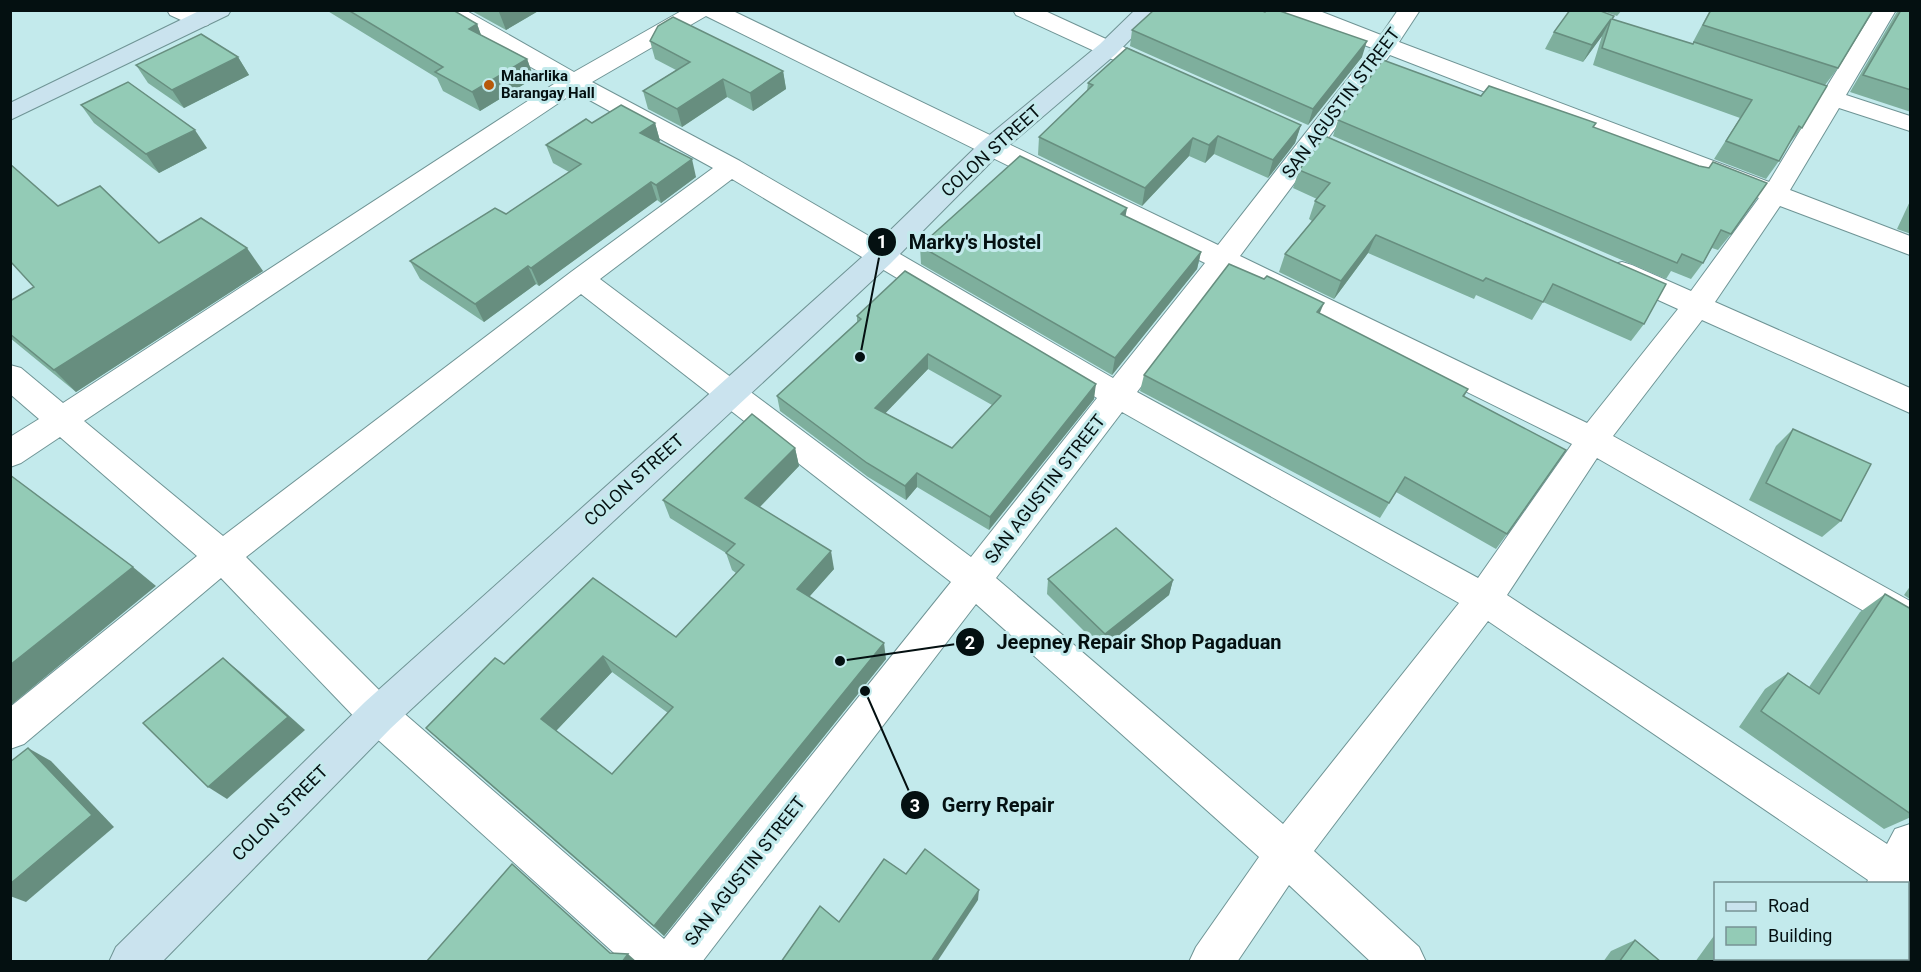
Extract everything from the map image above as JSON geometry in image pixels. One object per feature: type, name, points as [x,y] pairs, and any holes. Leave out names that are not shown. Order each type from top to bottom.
[{"type":"main road","name":"COLON STREET","points":[[131,962],[378,715],[880,257],[990,148],[1108,50],[1148,10]]},
{"type":"main road","points":[[10,113],[210,15]]},
{"type":"street","points":[[178,10],[210,15]]},
{"type":"street","points":[[448,10],[574,82],[731,167],[1118,396],[1484,599],[1900,871]]},
{"type":"street","points":[[10,454],[574,82],[700,10]]},
{"type":"street","points":[[712,10],[990,148],[1592,440],[1911,619]]},
{"type":"street","points":[[1024,10],[1184,83]]},
{"type":"street","points":[[1295,10],[1911,246]]},
{"type":"street","name":"SAN AGUSTIN STREET","points":[[674,962],[1118,396],[1220,259],[1385,46],[1409,10]]},
{"type":"street","points":[[1211,962],[1286,854],[1484,599],[1592,440],[1697,305],[1775,194],[1885,10]]},
{"type":"street","points":[[1787,83],[1911,124]]},
{"type":"street","points":[[10,731],[222,556],[581,279],[731,167]]},
{"type":"street","points":[[1598,262],[1911,401]]},
{"type":"street","points":[[581,279],[974,580],[1286,854],[1404,962]]},
{"type":"street","points":[[10,376],[222,556],[378,715],[657,962]]},
{"type":"building","points":[[348,10],[453,10],[477,24],[469,29],[527,59],[472,92],[435,72],[443,67]]},
{"type":"building","points":[[1154,10],[1260,10],[1265,12],[1266,10],[1277,10],[1367,41],[1313,109],[1132,30]]},
{"type":"building","points":[[1570,10],[1598,10],[1614,16],[1612,19],[1693,44],[1694,42],[1827,86],[1802,128],[1799,126],[1779,161],[1726,141],[1752,100],[1602,48],[1611,19],[1592,45],[1554,32]]},
{"type":"building","points":[[1711,10],[1873,10],[1838,68],[1703,25]]},
{"type":"building","points":[[1901,10],[1911,10],[1911,90],[1863,75]]},
{"type":"building","points":[[673,17],[783,71],[750,93],[723,79],[677,109],[643,91],[690,62],[650,41],[658,26]]},
{"type":"building","points":[[201,34],[238,57],[172,90],[136,65]]},
{"type":"building","points":[[1127,48],[1301,125],[1273,160],[1218,136],[1209,145],[1193,138],[1145,188],[1039,137],[1093,85],[1088,83]]},
{"type":"building","points":[[1383,60],[1481,96],[1489,86],[1596,123],[1593,127],[1699,166],[1709,168],[1713,162],[1767,183],[1731,234],[1721,230],[1703,263],[1682,254],[1677,263],[1338,120]]},
{"type":"building","points":[[128,82],[195,130],[146,154],[81,105]]},
{"type":"building","points":[[621,105],[655,123],[640,133],[692,159],[656,185],[651,182],[531,268],[528,266],[475,304],[410,261],[495,208],[506,214],[581,164],[546,145],[586,119],[592,123]]},
{"type":"building","points":[[1325,136],[1666,284],[1644,324],[1553,284],[1543,302],[1486,278],[1483,281],[1376,235],[1341,281],[1285,254],[1325,206],[1315,201],[1330,183],[1299,170]]},
{"type":"building","points":[[1020,156],[1127,208],[1121,214],[1201,252],[1115,358],[920,246]]},
{"type":"building","points":[[10,164],[58,206],[100,186],[159,243],[201,218],[247,248],[54,370],[10,334],[10,301],[34,287],[10,261]]},
{"type":"building","points":[[1229,264],[1264,279],[1267,276],[1324,303],[1317,312],[1468,389],[1463,396],[1566,450],[1507,534],[1405,477],[1389,503],[1144,375]]},
{"type":"building","points":[[905,271],[1096,384],[990,517],[917,473],[905,486],[867,463],[777,396],[861,319],[857,316]],"holes":[[[928,354],[1001,396],[952,448],[875,408]]]},
{"type":"building","points":[[752,414],[795,448],[745,498],[831,551],[797,589],[884,643],[654,926],[426,728],[495,658],[504,664],[593,578],[676,637],[744,565],[726,553],[735,544],[663,500]],"holes":[[[603,656],[673,707],[612,774],[541,719]]]},
{"type":"building","points":[[1793,429],[1871,464],[1841,521],[1766,483]]},
{"type":"building","points":[[10,475],[133,567],[10,665]]},
{"type":"building","points":[[1116,528],[1173,580],[1105,634],[1048,579]]},
{"type":"building","points":[[1885,594],[1911,609],[1911,814],[1761,711],[1788,673],[1819,694]]},
{"type":"building","points":[[223,658],[288,717],[208,787],[143,723]]},
{"type":"building","points":[[28,748],[92,815],[10,884],[10,762]]},
{"type":"building","points":[[925,849],[979,890],[931,962],[781,962],[820,906],[839,922],[884,859],[906,874]]},
{"type":"building","points":[[512,864],[610,953],[628,954],[622,962],[426,962]]},
{"type":"building","points":[[1635,940],[1661,962],[1619,962]]},
{"type":"building","points":[[1716,960],[1776,960],[1775,962],[1715,962]]},
{"type":"place","name":"Maharlika Barangay Hall","points":[[489,85]]},
{"type":"place","name":"Marky's Hostel","points":[[860,357]]},
{"type":"place","name":"Jeepney Repair Shop Pagaduan","points":[[840,661]]},
{"type":"place","name":"Gerry Repair","points":[[865,691]]}]
